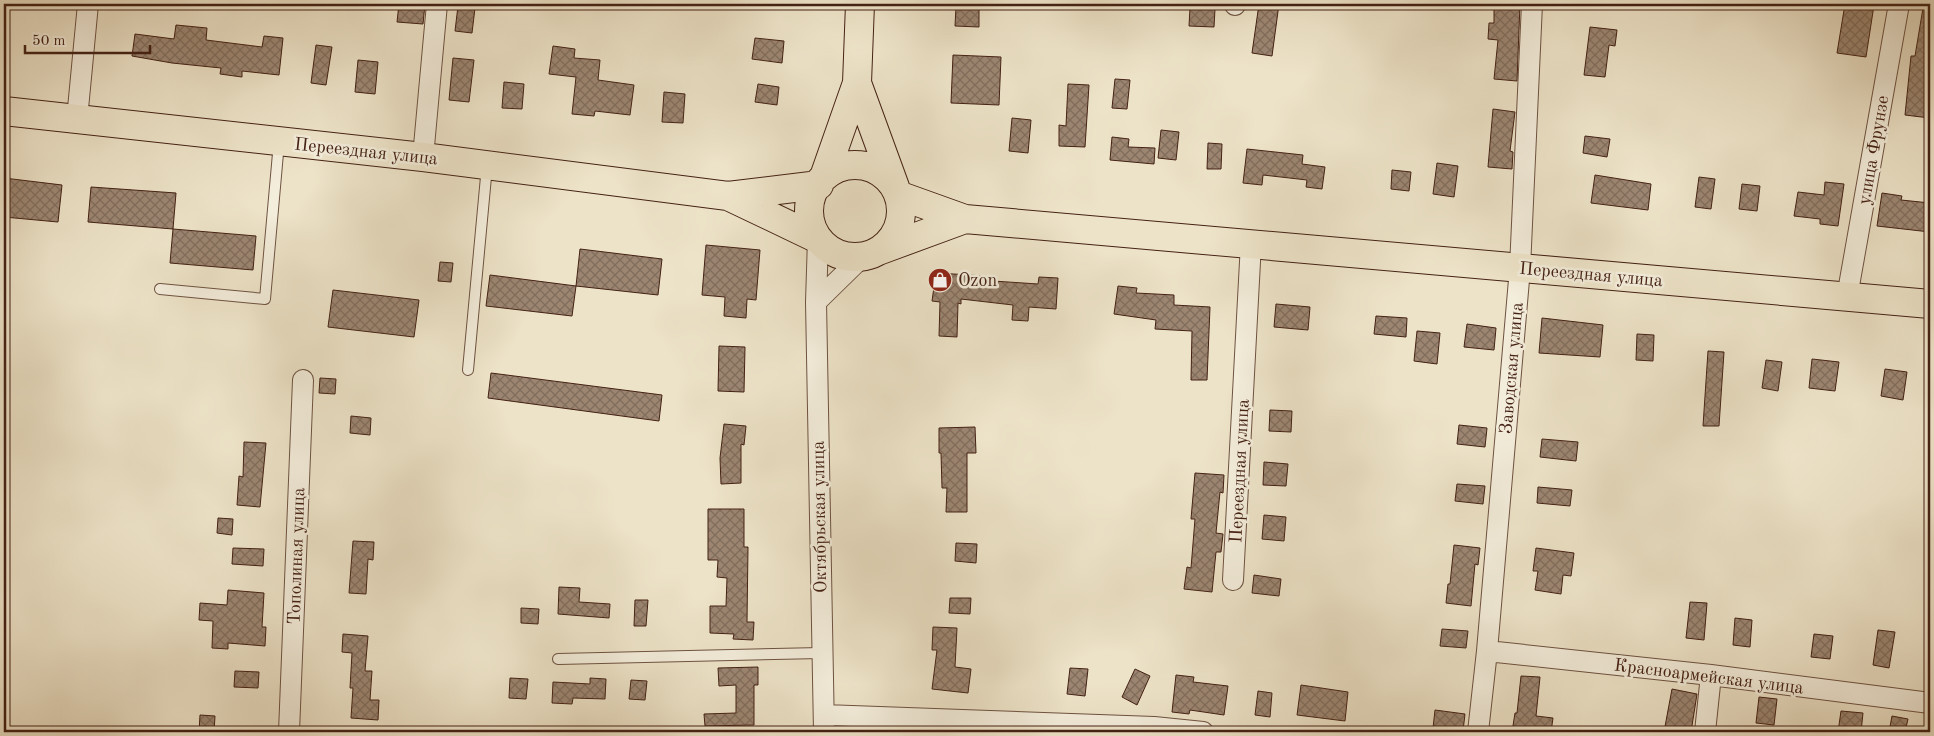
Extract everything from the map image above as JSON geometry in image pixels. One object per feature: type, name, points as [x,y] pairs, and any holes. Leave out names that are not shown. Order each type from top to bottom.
[{"type":"main road","points":[[857,83],[901,204],[900,223],[891,240],[869,254],[846,256],[831,250],[818,239],[810,218],[812,196],[821,181],[857,83],[860,4]]},
{"type":"main road","name":"Переездная улица","points":[[4,111],[423,157],[728,196],[821,181]]},
{"type":"main road","points":[[821,181],[841,167],[862,165],[881,172],[896,191]]},
{"type":"main road","name":"Переездная улица","points":[[896,191],[965,219],[1930,304]]},
{"type":"main road","name":"Переездная улица","points":[[728,196],[818,239]]},
{"type":"main road","name":"Переездная улица","points":[[869,254],[965,219]]},
{"type":"street","points":[[77,119],[88,4]]},
{"type":"street","points":[[423,157],[437,4]]},
{"type":"street","name":"Заводская улица","points":[[1478,732],[1487,652],[1520,268],[1532,4]]},
{"type":"street","name":"улица Фрунзе","points":[[1847,297],[1899,4]]},
{"type":"street","name":"Октябрьская улица","points":[[818,239],[816,302],[821,653],[824,723]]},
{"type":"street","name":"Переездная улица","points":[[1233,580],[1251,243]]},
{"type":"street","points":[[816,302],[869,254]]},
{"type":"street","name":"Тополиная улица","points":[[289,732],[303,380]]},
{"type":"street","name":"Красноармейская улица","points":[[1487,652],[1711,675],[1930,703]]},
{"type":"street","points":[[1704,732],[1711,675]]},
{"type":"street","points":[[824,723],[1154,727],[1203,732]]},
{"type":"lane","points":[[160,290],[265,299],[279,141]]},
{"type":"lane","points":[[468,370],[487,165]]},
{"type":"lane","points":[[558,659],[821,653]]},
{"type":"building","points":[[399,4],[425,4],[423,24],[397,22]]},
{"type":"building","points":[[1259,4],[1279,4],[1272,56],[1252,53]]},
{"type":"building","points":[[1494,4],[1520,4],[1517,81],[1494,79],[1498,40],[1488,39],[1489,23],[1494,23]]},
{"type":"building","points":[[1845,4],[1874,5],[1866,57],[1837,53]]},
{"type":"building","points":[[458,6],[475,8],[472,33],[455,31]]},
{"type":"building","points":[[956,7],[979,9],[979,27],[955,26]]},
{"type":"building","points":[[1190,8],[1215,9],[1214,27],[1189,26]]},
{"type":"building","points":[[1923,8],[1930,8],[1930,118],[1905,115],[1911,56],[1915,56]]},
{"type":"building","points":[[176,25],[207,28],[206,40],[262,47],[264,36],[283,38],[279,75],[242,71],[242,77],[220,74],[221,68],[172,63],[132,56],[135,34],[174,39]]},
{"type":"building","points":[[1590,27],[1617,30],[1615,46],[1609,45],[1605,77],[1584,75]]},
{"type":"building","points":[[755,38],[784,41],[782,63],[752,59]]},
{"type":"building","points":[[316,45],[332,47],[326,85],[311,83]]},
{"type":"building","points":[[553,46],[575,49],[574,58],[600,60],[598,80],[634,85],[630,115],[595,111],[594,116],[572,114],[576,77],[549,74]]},
{"type":"building","points":[[953,55],[1001,57],[999,105],[951,103]]},
{"type":"building","points":[[453,58],[474,60],[469,102],[449,100]]},
{"type":"building","points":[[358,60],[378,62],[375,94],[355,92]]},
{"type":"building","points":[[1115,79],[1130,80],[1127,109],[1112,108]]},
{"type":"building","points":[[504,82],[524,84],[522,109],[502,108]]},
{"type":"building","points":[[758,84],[779,87],[777,105],[755,102]]},
{"type":"building","points":[[1068,84],[1089,85],[1085,147],[1059,146],[1059,125],[1066,126]]},
{"type":"building","points":[[664,92],[685,94],[683,123],[662,122]]},
{"type":"building","points":[[1493,109],[1515,112],[1510,151],[1513,152],[1512,169],[1488,167]]},
{"type":"building","points":[[1012,118],[1031,120],[1028,153],[1009,151]]},
{"type":"building","points":[[1161,130],[1179,132],[1176,160],[1158,158]]},
{"type":"building","points":[[1585,136],[1610,139],[1607,157],[1583,153]]},
{"type":"building","points":[[1112,137],[1129,139],[1128,147],[1155,148],[1154,164],[1110,160]]},
{"type":"building","points":[[1208,143],[1222,144],[1221,169],[1207,169]]},
{"type":"building","points":[[1247,149],[1303,155],[1302,164],[1325,167],[1322,189],[1306,187],[1307,180],[1263,175],[1262,185],[1243,183]]},
{"type":"building","points":[[1437,163],[1458,166],[1454,197],[1433,194]]},
{"type":"building","points":[[1392,170],[1411,172],[1409,191],[1391,189]]},
{"type":"building","points":[[1595,175],[1651,184],[1648,210],[1591,203]]},
{"type":"building","points":[[1699,177],[1715,179],[1711,209],[1695,207]]},
{"type":"building","points":[[4,178],[62,185],[58,222],[4,217]]},
{"type":"building","points":[[1825,182],[1844,184],[1838,226],[1820,224],[1820,219],[1794,216],[1798,192],[1824,195]]},
{"type":"building","points":[[1742,184],[1760,186],[1757,211],[1739,209]]},
{"type":"building","points":[[91,187],[176,193],[173,229],[88,222]]},
{"type":"building","points":[[1882,193],[1902,196],[1901,200],[1930,203],[1930,232],[1877,226]]},
{"type":"building","points":[[173,229],[256,236],[253,270],[170,263]]},
{"type":"building","points":[[706,245],[760,250],[756,300],[747,299],[746,318],[724,316],[725,297],[702,295]]},
{"type":"building","points":[[580,249],[662,259],[658,295],[576,286]]},
{"type":"building","points":[[440,262],[453,263],[451,282],[438,281]]},
{"type":"building","points":[[936,273],[993,277],[993,281],[1038,284],[1039,277],[1058,278],[1056,309],[1029,307],[1028,321],[1012,320],[1013,305],[961,299],[961,304],[958,303],[957,337],[939,336],[940,302],[932,301]]},
{"type":"building","points":[[490,275],[576,286],[572,316],[486,306]]},
{"type":"building","points":[[1118,286],[1137,288],[1136,293],[1174,295],[1174,305],[1210,307],[1207,380],[1191,380],[1192,331],[1155,329],[1156,320],[1114,314]]},
{"type":"building","points":[[333,290],[419,300],[414,337],[328,327]]},
{"type":"building","points":[[1276,304],[1310,307],[1308,330],[1274,327]]},
{"type":"building","points":[[1376,316],[1407,318],[1406,337],[1374,334]]},
{"type":"building","points":[[1542,318],[1603,325],[1600,357],[1539,353]]},
{"type":"building","points":[[1467,324],[1496,328],[1494,350],[1464,347]]},
{"type":"building","points":[[1417,331],[1440,333],[1437,364],[1414,361]]},
{"type":"building","points":[[1637,334],[1654,335],[1653,361],[1636,360]]},
{"type":"building","points":[[719,346],[745,347],[744,392],[718,391]]},
{"type":"building","points":[[1708,351],[1724,352],[1719,426],[1703,426]]},
{"type":"building","points":[[1812,359],[1839,362],[1835,391],[1809,388]]},
{"type":"building","points":[[1766,360],[1782,362],[1778,391],[1762,388]]},
{"type":"building","points":[[1885,369],[1907,372],[1903,400],[1881,396]]},
{"type":"building","points":[[491,373],[662,395],[659,421],[488,398]]},
{"type":"building","points":[[320,378],[336,379],[335,394],[319,393]]},
{"type":"building","points":[[1270,410],[1292,411],[1291,432],[1269,431]]},
{"type":"building","points":[[351,416],[371,418],[370,435],[350,433]]},
{"type":"building","points":[[724,424],[746,426],[744,445],[741,444],[741,483],[721,484],[720,458]]},
{"type":"building","points":[[1459,425],[1487,428],[1485,447],[1457,444]]},
{"type":"building","points":[[975,427],[976,453],[967,453],[967,512],[946,512],[947,488],[942,488],[939,428]]},
{"type":"building","points":[[1542,439],[1578,442],[1576,461],[1540,457]]},
{"type":"building","points":[[244,442],[266,443],[260,507],[237,505],[239,476],[243,477]]},
{"type":"building","points":[[1264,462],[1288,464],[1286,486],[1263,485]]},
{"type":"building","points":[[1195,473],[1224,475],[1223,493],[1220,492],[1216,533],[1223,534],[1221,552],[1216,552],[1212,592],[1184,589],[1187,567],[1191,568],[1195,519],[1191,519]]},
{"type":"building","points":[[1457,484],[1485,486],[1483,504],[1455,501]]},
{"type":"building","points":[[1538,487],[1572,490],[1570,506],[1537,503]]},
{"type":"building","points":[[708,509],[744,509],[744,547],[748,547],[747,622],[754,622],[753,640],[733,639],[734,634],[710,633],[710,606],[726,606],[727,578],[717,577],[718,560],[708,560]]},
{"type":"building","points":[[1264,515],[1286,517],[1284,541],[1262,539]]},
{"type":"building","points":[[218,518],[233,519],[232,535],[217,533]]},
{"type":"building","points":[[353,541],[374,542],[373,560],[368,559],[366,594],[349,593]]},
{"type":"building","points":[[956,543],[977,544],[976,563],[955,561]]},
{"type":"building","points":[[1454,545],[1480,548],[1478,565],[1475,564],[1471,606],[1446,603]]},
{"type":"building","points":[[233,548],[264,549],[263,566],[232,564]]},
{"type":"building","points":[[1536,548],[1574,553],[1571,576],[1563,575],[1561,594],[1535,590],[1538,571],[1533,571]]},
{"type":"building","points":[[1254,575],[1281,579],[1279,596],[1252,593]]},
{"type":"building","points":[[559,587],[580,588],[579,602],[610,604],[609,618],[558,614]]},
{"type":"building","points":[[228,590],[264,593],[262,627],[266,627],[265,646],[228,643],[228,649],[212,648],[213,621],[199,620],[200,603],[227,605]]},
{"type":"building","points":[[950,598],[971,598],[970,614],[949,613]]},
{"type":"building","points":[[635,600],[648,600],[646,626],[634,626]]},
{"type":"building","points":[[1690,602],[1707,603],[1704,640],[1686,638]]},
{"type":"building","points":[[521,608],[539,609],[538,624],[521,623]]},
{"type":"building","points":[[1735,618],[1752,620],[1750,647],[1733,645]]},
{"type":"building","points":[[933,627],[957,628],[955,667],[971,669],[968,693],[932,689],[937,650],[932,650]]},
{"type":"building","points":[[1442,629],[1468,631],[1466,648],[1440,646]]},
{"type":"building","points":[[1878,630],[1895,632],[1889,668],[1873,665]]},
{"type":"building","points":[[343,634],[368,636],[365,671],[372,671],[370,700],[379,700],[378,720],[351,718],[353,688],[350,688],[352,653],[342,652]]},
{"type":"building","points":[[1814,634],[1833,636],[1830,659],[1811,657]]},
{"type":"building","points":[[758,667],[758,685],[754,685],[754,725],[705,726],[704,714],[736,713],[736,685],[719,686],[718,668]]},
{"type":"building","points":[[1070,668],[1088,669],[1085,696],[1067,694]]},
{"type":"building","points":[[1135,669],[1150,676],[1137,705],[1122,697]]},
{"type":"building","points":[[235,671],[259,672],[258,688],[234,687]]},
{"type":"building","points":[[1176,675],[1194,677],[1193,682],[1228,686],[1224,715],[1190,710],[1189,714],[1172,712]]},
{"type":"building","points":[[1521,676],[1540,677],[1536,716],[1553,718],[1551,732],[1512,732],[1515,713],[1517,713]]},
{"type":"building","points":[[510,678],[528,679],[526,699],[509,698]]},
{"type":"building","points":[[590,678],[606,679],[605,699],[573,698],[572,704],[552,703],[553,682],[590,684]]},
{"type":"building","points":[[631,680],[647,681],[645,700],[629,699]]},
{"type":"building","points":[[1301,685],[1348,692],[1345,721],[1297,715]]},
{"type":"building","points":[[1672,689],[1697,694],[1691,732],[1664,732]]},
{"type":"building","points":[[1258,691],[1272,693],[1270,717],[1255,715]]},
{"type":"building","points":[[1759,697],[1777,699],[1774,725],[1756,723]]},
{"type":"building","points":[[1435,710],[1465,714],[1463,731],[1433,728]]},
{"type":"building","points":[[1841,711],[1863,713],[1861,732],[1838,732]]},
{"type":"building","points":[[200,715],[215,716],[214,732],[199,732]]},
{"type":"building","points":[[1892,716],[1908,719],[1905,732],[1889,732]]},
{"type":"place","name":"Ozon","points":[[940,280]]}]
